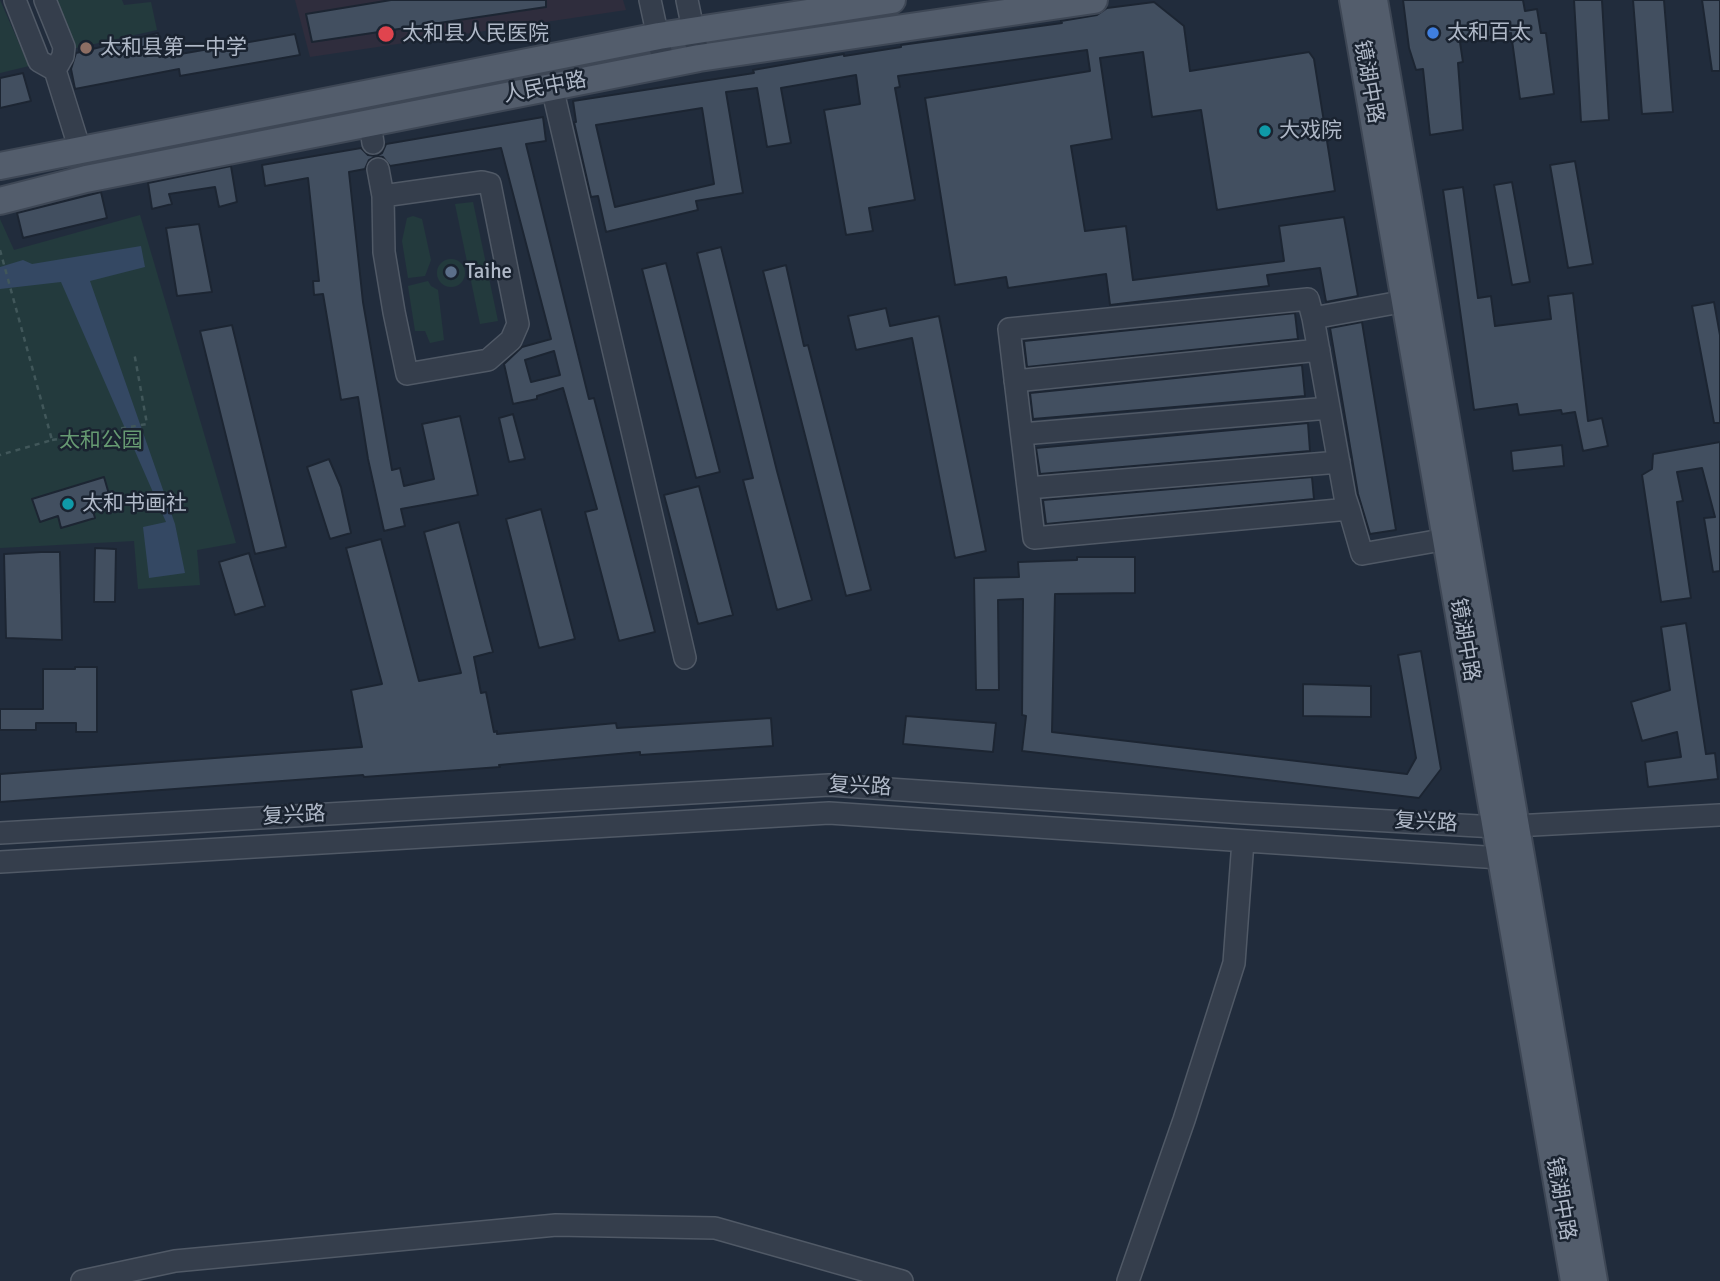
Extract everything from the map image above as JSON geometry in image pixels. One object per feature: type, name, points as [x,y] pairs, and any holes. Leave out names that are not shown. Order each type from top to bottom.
[{"type":"main road","name":"人民中路","points":[[0,166],[695,29],[892,0]]},
{"type":"main road","name":"人民中路","points":[[0,201],[86,179],[372,133],[552,87],[699,58],[1094,0]]},
{"type":"main road","name":"镜湖中路","points":[[1353,0],[1447,539],[1506,826]]},
{"type":"main road","name":"镜湖中路","points":[[1374,0],[1506,826],[1574,1281]]},
{"type":"main road","name":"镜湖中路","points":[[1510,860],[1594,1281]]},
{"type":"street","points":[[15,0],[39,61],[55,69],[80,150]]},
{"type":"street","points":[[46,0],[64,47],[63,56],[55,69]]},
{"type":"street","points":[[650,0],[664,65]]},
{"type":"street","points":[[687,0],[699,58]]},
{"type":"street","points":[[552,87],[685,658]]},
{"type":"street","points":[[378,169],[383,196],[384,252],[407,374],[488,360],[511,340],[518,324],[490,184],[482,182],[383,196]]},
{"type":"street","points":[[1349,509],[1034,538],[1009,328],[1308,299],[1339,462],[1362,554],[1447,539]]},
{"type":"street","points":[[1313,318],[1406,301]]},
{"type":"street","points":[[1015,381],[1319,351]]},
{"type":"street","points":[[1022,434],[1329,408]]},
{"type":"street","points":[[1028,488],[1339,462]]},
{"type":"street","name":"复兴路","points":[[0,833],[829,785],[1258,814],[1506,826],[1720,815]]},
{"type":"street","name":"复兴路","points":[[0,862],[829,813],[1510,860]]},
{"type":"street","points":[[1128,1281],[1184,1120],[1234,963],[1243,841]]},
{"type":"street","points":[[82,1281],[175,1261],[556,1225],[715,1228],[902,1281]]},
{"type":"path","points":[[0,250],[52,440]]},
{"type":"path","points":[[0,455],[52,440],[147,424],[134,352]]},
{"type":"shaded area","name":"太和县人民医院","points":[[295,0],[623,0],[626,10],[310,57]]},
{"type":"green space","points":[[0,0],[29,66],[0,73]]},
{"type":"green space","points":[[54,0],[122,0],[124,5],[151,2],[157,30],[72,49]]},
{"type":"green space","points":[[473,202],[498,321],[480,324],[455,204]]},
{"type":"green space","name":"太和公园","points":[[140,215],[236,543],[197,550],[200,585],[138,589],[134,541],[0,548],[0,219],[14,250]]},
{"type":"green space","points":[[413,216],[422,219],[431,260],[425,276],[408,278],[402,241],[407,218]]},
{"type":"green space","points":[[451,259],[461,263],[465,273],[461,283],[451,287],[441,283],[437,273],[441,263]]},
{"type":"green space","points":[[428,281],[438,290],[444,340],[430,343],[425,331],[415,331],[408,286]]},
{"type":"water","points":[[141,246],[145,267],[90,281],[175,524],[185,573],[149,578],[143,527],[166,522],[61,282],[0,289],[0,267],[23,260],[32,264]]},
{"type":"building","points":[[391,0],[546,0],[546,7],[312,42],[306,14]]},
{"type":"building","points":[[1403,0],[1523,0],[1525,11],[1537,9],[1541,33],[1546,33],[1554,94],[1520,99],[1511,33],[1460,42],[1463,62],[1458,63],[1463,130],[1430,135],[1423,69],[1416,70],[1409,48]]},
{"type":"building","points":[[1574,0],[1602,0],[1609,120],[1581,122]]},
{"type":"building","points":[[1633,0],[1664,0],[1673,112],[1642,114]]},
{"type":"building","points":[[1702,0],[1720,0],[1720,71],[1712,71]]},
{"type":"building","points":[[1154,2],[1184,26],[1190,71],[1309,52],[1314,59],[1335,191],[1217,210],[1201,110],[1152,117],[1143,52],[1100,58],[1112,139],[1071,146],[1085,231],[1126,226],[1133,280],[1284,261],[1279,226],[1344,217],[1358,296],[1326,302],[1320,268],[1267,275],[1269,286],[1110,305],[1106,274],[1008,288],[1006,277],[955,285],[925,98],[1090,71],[1087,50],[898,76],[900,87],[895,88],[915,200],[869,208],[873,231],[846,235],[824,110],[860,104],[856,75],[781,88],[791,143],[767,147],[757,88],[726,92],[743,193],[696,201],[698,210],[606,232],[598,196],[591,197],[574,122],[573,101],[754,73],[753,70],[844,54],[1062,23],[1061,21],[1097,15],[1107,8]],"holes":[[[702,108],[714,184],[615,207],[596,125]]]},
{"type":"building","points":[[158,33],[163,57],[295,34],[300,55],[180,76],[179,69],[75,89],[71,69],[76,53]]},
{"type":"building","points":[[23,73],[31,101],[0,108],[0,78]]},
{"type":"building","points":[[543,117],[546,141],[526,144],[589,399],[594,398],[655,632],[619,641],[585,512],[597,509],[563,388],[537,396],[537,399],[513,404],[504,364],[522,347],[551,339],[501,148],[390,166],[383,157],[376,156],[382,153],[386,144]],"holes":[[[554,351],[560,375],[531,382],[525,360]]]},
{"type":"building","points":[[361,148],[368,155],[376,156],[369,160],[365,169],[349,172],[363,302],[392,470],[400,468],[404,486],[434,479],[422,424],[460,416],[478,495],[401,509],[405,526],[384,531],[358,397],[341,400],[323,294],[314,295],[313,281],[319,281],[308,178],[265,186],[262,165]]},
{"type":"building","points":[[1575,161],[1593,264],[1568,268],[1550,165]]},
{"type":"building","points":[[231,166],[237,202],[219,207],[215,187],[169,194],[172,204],[152,209],[148,183]]},
{"type":"building","points":[[1512,182],[1530,282],[1512,285],[1494,185]]},
{"type":"building","points":[[1463,187],[1478,298],[1491,296],[1495,326],[1551,319],[1548,296],[1573,293],[1588,421],[1602,418],[1608,446],[1583,451],[1575,412],[1562,414],[1561,410],[1519,415],[1517,404],[1474,410],[1443,190]]},
{"type":"building","points":[[101,192],[107,218],[23,238],[17,213]]},
{"type":"building","points":[[199,224],[212,292],[177,296],[166,228]]},
{"type":"building","points":[[721,247],[812,600],[777,610],[743,480],[753,478],[697,253]]},
{"type":"building","points":[[666,263],[720,472],[696,478],[642,269]]},
{"type":"building","points":[[786,265],[804,346],[808,345],[871,590],[846,596],[763,271]]},
{"type":"building","points":[[1714,302],[1720,335],[1720,423],[1714,423],[1692,306]]},
{"type":"building","points":[[886,308],[890,326],[939,316],[986,551],[955,558],[912,338],[856,350],[848,316]]},
{"type":"building","points":[[1295,313],[1298,339],[1027,367],[1024,341]]},
{"type":"building","points":[[1362,322],[1396,530],[1370,534],[1358,494],[1330,328]]},
{"type":"building","points":[[232,325],[286,547],[255,554],[200,331]]},
{"type":"building","points":[[1302,365],[1305,396],[1033,419],[1030,393]]},
{"type":"building","points":[[513,414],[525,459],[509,462],[499,418]]},
{"type":"building","points":[[1308,423],[1310,451],[1040,474],[1036,448]]},
{"type":"building","points":[[1720,442],[1720,571],[1713,572],[1704,518],[1715,517],[1702,468],[1677,472],[1683,501],[1677,502],[1691,598],[1661,602],[1642,475],[1652,469],[1653,454]]},
{"type":"building","points":[[1562,445],[1564,466],[1513,471],[1511,451]]},
{"type":"building","points":[[329,459],[341,487],[351,533],[330,539],[307,467]]},
{"type":"building","name":"太和书画社","points":[[104,477],[111,501],[92,507],[95,518],[61,528],[58,516],[40,522],[32,499]]},
{"type":"building","points":[[1312,477],[1314,499],[1046,524],[1043,500]]},
{"type":"building","points":[[699,486],[733,615],[698,624],[664,495]]},
{"type":"building","points":[[541,509],[575,639],[539,648],[506,519]]},
{"type":"building","points":[[459,522],[493,652],[474,657],[481,693],[486,692],[494,732],[497,731],[497,734],[616,723],[617,728],[771,718],[773,746],[640,755],[640,752],[499,765],[500,767],[0,802],[0,774],[362,747],[351,690],[382,684],[346,548],[381,539],[419,681],[461,673],[424,532]]},
{"type":"building","points":[[95,548],[116,549],[115,602],[94,602]]},
{"type":"building","points":[[60,552],[62,640],[6,638],[4,554]]},
{"type":"building","points":[[249,553],[265,606],[235,615],[219,562]]},
{"type":"building","points":[[1077,557],[1135,557],[1135,593],[1055,594],[1052,732],[1407,774],[1416,758],[1398,655],[1421,651],[1441,769],[1419,798],[1022,751],[1026,716],[1022,715],[1023,599],[998,600],[999,690],[976,690],[974,578],[1019,577],[1018,562],[1077,560]]},
{"type":"building","points":[[1686,623],[1706,754],[1715,753],[1718,779],[1648,787],[1645,762],[1681,757],[1677,732],[1642,741],[1631,702],[1670,690],[1661,627]]},
{"type":"building","points":[[97,667],[97,732],[76,732],[76,723],[36,723],[36,730],[0,730],[0,709],[43,709],[43,669]]},
{"type":"building","points":[[1303,684],[1371,686],[1371,717],[1303,716]]},
{"type":"building","points":[[906,716],[996,723],[993,752],[903,744]]},
{"type":"place","name":"太和百太","points":[[1433,33]]},
{"type":"place","name":"太和县人民医院","points":[[386,34]]},
{"type":"place","name":"太和县第一中学","points":[[86,48]]},
{"type":"place","name":"大戏院","points":[[1265,131]]},
{"type":"place","name":"Taihe","points":[[451,272]]},
{"type":"place","name":"太和书画社","points":[[68,504]]}]
